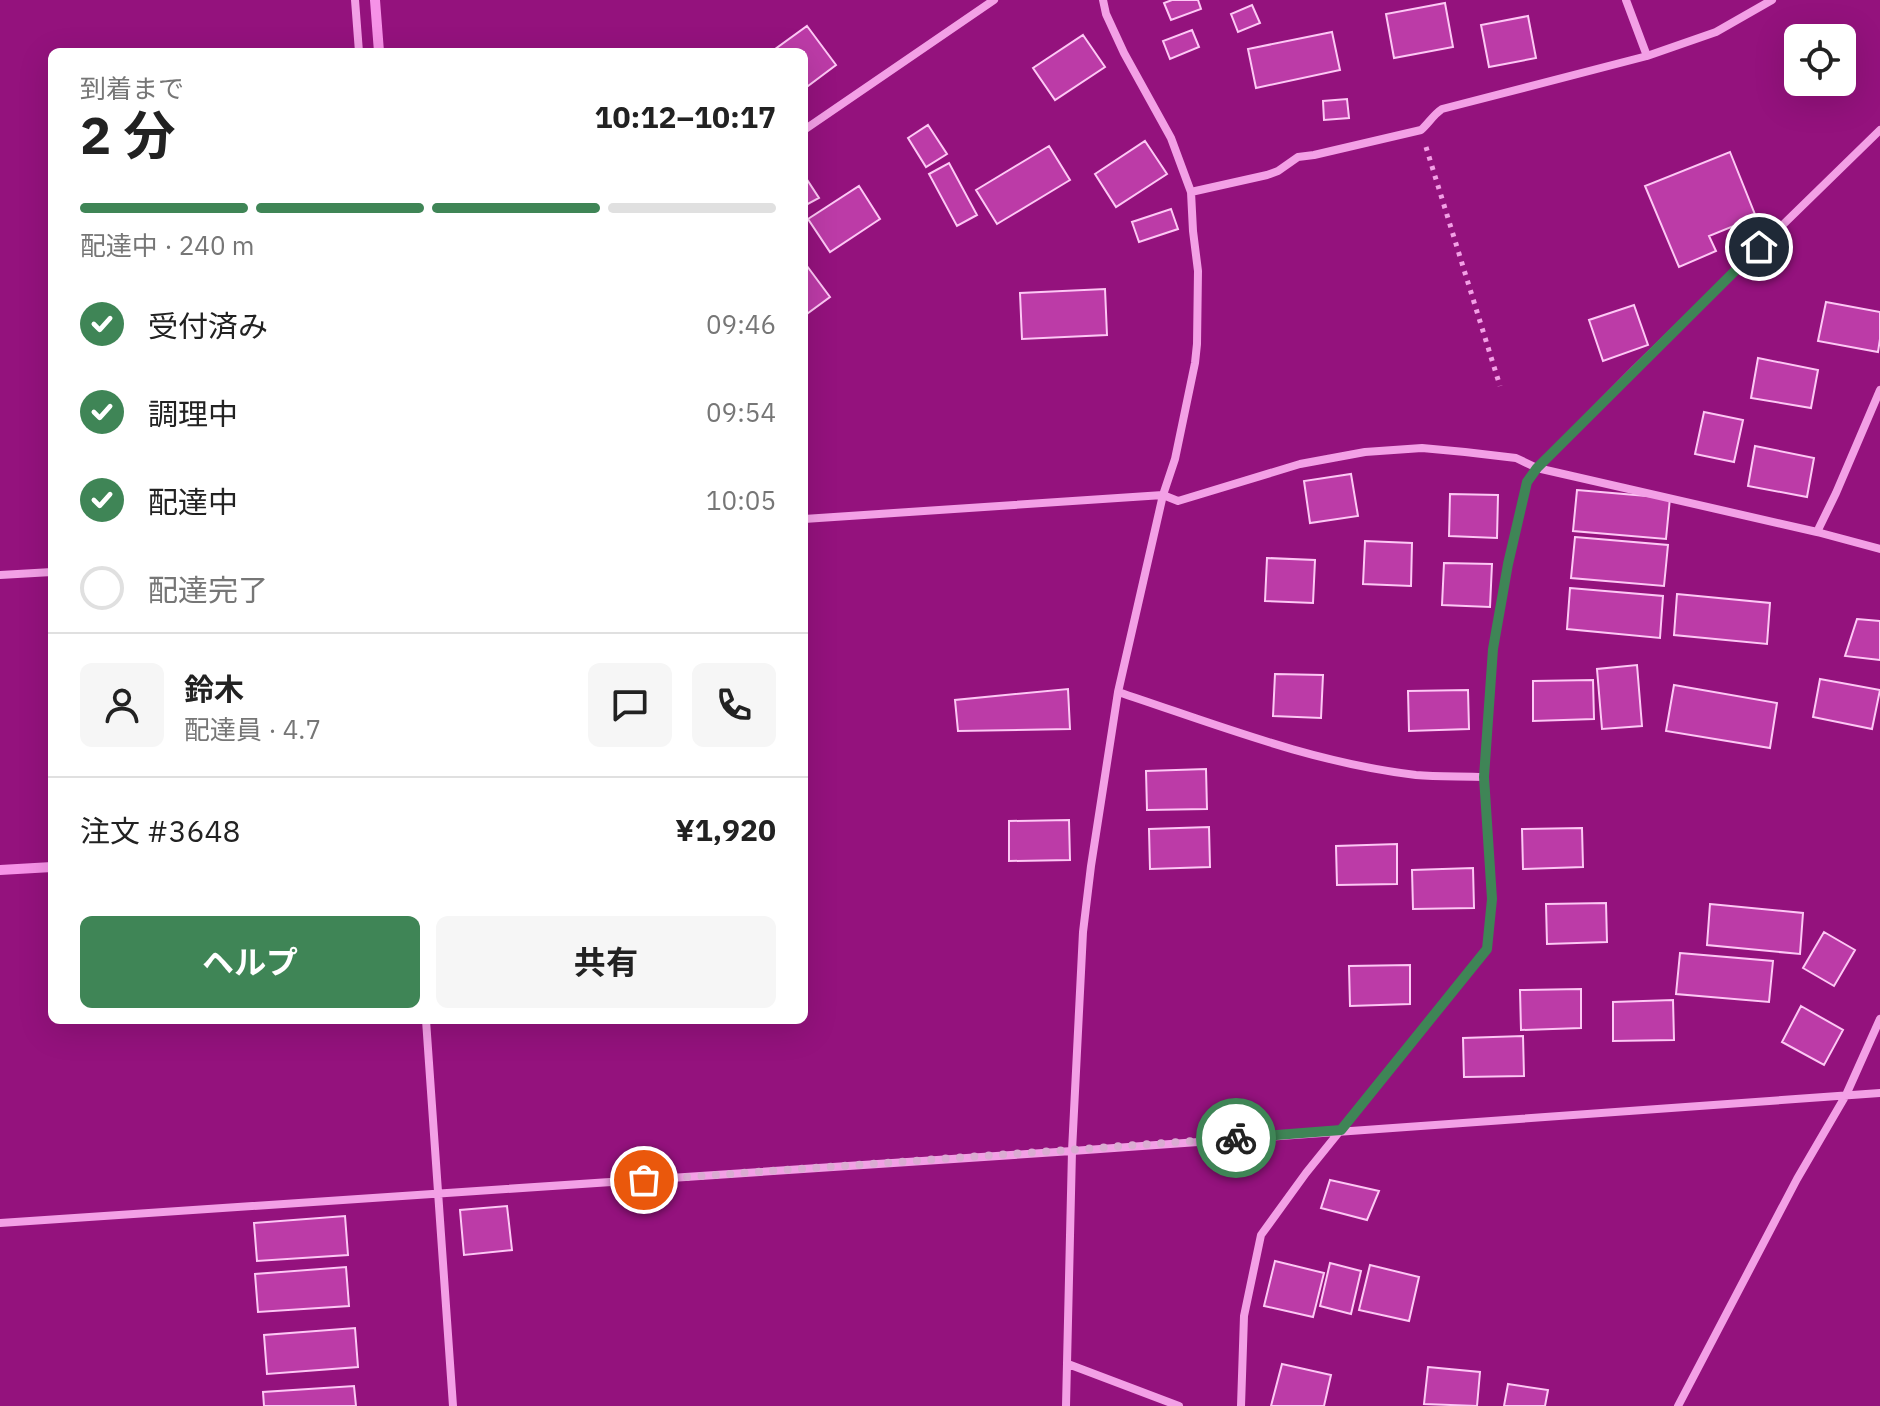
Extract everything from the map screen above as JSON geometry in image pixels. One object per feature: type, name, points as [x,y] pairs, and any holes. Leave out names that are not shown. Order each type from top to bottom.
[{"type":"street","points":[[355,0],[359,48]]},
{"type":"street","points":[[808,127],[994,0]]},
{"type":"street","points":[[1066,1406],[1072,1151],[1083,932],[1091,866],[1118,692],[1163,495],[1175,459],[1197,344],[1198,271],[1191,192],[1171,138],[1124,53],[1103,0]]},
{"type":"street","points":[[1626,0],[1647,56]]},
{"type":"street","points":[[1191,192],[1267,175],[1298,157],[1421,130],[1442,109],[1647,56],[1716,32],[1772,0]]},
{"type":"street","points":[[1241,1406],[1244,1316],[1261,1235],[1487,949],[1492,899],[1484,777],[1496,635],[1527,482],[1537,468],[1656,347],[1880,130]]},
{"type":"street","points":[[1817,532],[1880,390]]},
{"type":"street","points":[[808,519],[1163,495],[1178,501],[1300,464],[1365,452],[1422,448],[1516,458],[1537,468],[1880,549]]},
{"type":"street","points":[[0,575],[48,572]]},
{"type":"street","points":[[1118,692],[1245,735],[1339,761],[1416,775],[1484,777]]},
{"type":"street","points":[[1678,1406],[1797,1179],[1846,1095],[1880,1019]]},
{"type":"street","points":[[426,1024],[453,1406]]},
{"type":"street","points":[[0,1223],[1880,1093]]},
{"type":"street","points":[[1068,1364],[1179,1406]]},
{"type":"path","points":[[1421,130],[1500,386]]},
{"type":"building","points":[[1198,0],[1201,9],[1171,20],[1164,3]]},
{"type":"building","points":[[1445,3],[1453,47],[1394,58],[1386,14]]},
{"type":"building","points":[[1252,5],[1260,23],[1238,32],[1231,14]]},
{"type":"building","points":[[1528,16],[1536,58],[1489,67],[1481,25]]},
{"type":"building","points":[[807,26],[836,65],[808,86],[808,48],[777,48]]},
{"type":"building","points":[[1192,30],[1199,47],[1170,59],[1163,41]]},
{"type":"building","points":[[1332,32],[1340,70],[1256,88],[1248,49]]},
{"type":"building","points":[[1083,35],[1105,67],[1055,100],[1033,68]]},
{"type":"building","points":[[1347,99],[1349,118],[1324,120],[1323,101]]},
{"type":"building","points":[[928,125],[947,154],[926,167],[908,138]]},
{"type":"building","points":[[1145,141],[1167,174],[1116,207],[1095,174]]},
{"type":"building","points":[[1049,146],[1070,180],[997,224],[976,190]]},
{"type":"building","points":[[1730,152],[1756,217],[1709,236],[1716,251],[1679,267],[1645,186]]},
{"type":"building","points":[[949,163],[977,215],[957,226],[929,174]]},
{"type":"building","points":[[808,181],[819,198],[808,204]]},
{"type":"building","points":[[859,186],[880,219],[830,252],[808,219]]},
{"type":"building","points":[[1171,209],[1178,229],[1139,242],[1132,222]]},
{"type":"building","points":[[808,267],[830,297],[808,313]]},
{"type":"building","points":[[1105,289],[1107,335],[1022,339],[1020,293]]},
{"type":"building","points":[[1826,302],[1880,312],[1878,352],[1818,341]]},
{"type":"building","points":[[1634,305],[1648,345],[1603,361],[1589,320]]},
{"type":"building","points":[[1758,358],[1818,370],[1811,408],[1751,398]]},
{"type":"building","points":[[1704,412],[1743,420],[1734,462],[1695,454]]},
{"type":"building","points":[[1755,446],[1814,458],[1807,497],[1748,486]]},
{"type":"building","points":[[1351,474],[1358,516],[1310,523],[1304,481]]},
{"type":"building","points":[[1577,490],[1670,498],[1666,539],[1573,531]]},
{"type":"building","points":[[1450,494],[1498,495],[1497,538],[1449,536]]},
{"type":"building","points":[[1575,537],[1668,545],[1664,586],[1571,578]]},
{"type":"building","points":[[1365,541],[1412,543],[1411,586],[1363,584]]},
{"type":"building","points":[[1267,558],[1315,560],[1313,603],[1265,601]]},
{"type":"building","points":[[1444,563],[1492,564],[1490,607],[1442,605]]},
{"type":"building","points":[[1570,588],[1663,596],[1660,638],[1567,629]]},
{"type":"building","points":[[1677,594],[1770,603],[1767,644],[1674,635]]},
{"type":"building","points":[[1857,619],[1880,621],[1880,660],[1845,656]]},
{"type":"building","points":[[1637,665],[1642,726],[1602,729],[1597,669]]},
{"type":"building","points":[[1275,674],[1323,675],[1321,718],[1273,716]]},
{"type":"building","points":[[1820,679],[1880,690],[1872,729],[1813,717]]},
{"type":"building","points":[[1593,680],[1594,719],[1533,721],[1533,681]]},
{"type":"building","points":[[1674,685],[1777,703],[1770,748],[1666,731]]},
{"type":"building","points":[[1068,689],[1070,729],[958,731],[955,700]]},
{"type":"building","points":[[1468,690],[1469,729],[1409,731],[1408,691]]},
{"type":"building","points":[[1206,769],[1207,809],[1147,810],[1146,771]]},
{"type":"building","points":[[1069,820],[1070,860],[1009,861],[1009,821]]},
{"type":"building","points":[[1209,827],[1210,867],[1150,869],[1149,829]]},
{"type":"building","points":[[1582,828],[1583,867],[1523,869],[1522,829]]},
{"type":"building","points":[[1397,844],[1397,884],[1337,885],[1336,846]]},
{"type":"building","points":[[1473,868],[1474,908],[1413,909],[1412,870]]},
{"type":"building","points":[[1606,903],[1607,942],[1547,944],[1546,904]]},
{"type":"building","points":[[1710,904],[1803,913],[1800,954],[1707,945]]},
{"type":"building","points":[[1824,932],[1855,950],[1834,986],[1803,968]]},
{"type":"building","points":[[1680,953],[1773,961],[1769,1002],[1676,994]]},
{"type":"building","points":[[1410,965],[1410,1004],[1350,1006],[1349,966]]},
{"type":"building","points":[[1581,989],[1581,1028],[1521,1030],[1520,990]]},
{"type":"building","points":[[1673,1000],[1674,1040],[1613,1041],[1613,1002]]},
{"type":"building","points":[[1801,1006],[1843,1030],[1824,1065],[1782,1042]]},
{"type":"building","points":[[1523,1036],[1524,1076],[1464,1077],[1463,1038]]},
{"type":"building","points":[[1330,1180],[1379,1191],[1367,1220],[1321,1208]]},
{"type":"building","points":[[507,1206],[512,1250],[464,1255],[460,1210]]},
{"type":"building","points":[[345,1216],[348,1255],[257,1261],[254,1223]]},
{"type":"building","points":[[1275,1261],[1324,1273],[1313,1317],[1264,1306]]},
{"type":"building","points":[[1330,1263],[1361,1271],[1351,1314],[1320,1306]]},
{"type":"building","points":[[1370,1265],[1419,1277],[1409,1321],[1359,1310]]},
{"type":"building","points":[[346,1267],[349,1306],[258,1312],[255,1274]]},
{"type":"building","points":[[355,1328],[358,1367],[267,1374],[264,1335]]},
{"type":"building","points":[[1282,1364],[1331,1375],[1324,1406],[1271,1406]]},
{"type":"building","points":[[1428,1367],[1480,1372],[1477,1406],[1424,1404]]},
{"type":"building","points":[[1508,1384],[1548,1390],[1545,1406],[1504,1406]]},
{"type":"building","points":[[354,1386],[356,1406],[264,1406],[263,1392]]},
{"type":"waterway","points":[[375,0],[379,48]]},
{"type":"waterway","points":[[0,870],[48,867]]},
{"type":"way so far","points":[[644,1180],[1236,1138]]},
{"type":"route","points":[[1236,1138],[1341,1130],[1487,949],[1492,899],[1484,777],[1493,649],[1527,482],[1537,468],[1759,247]]}]
